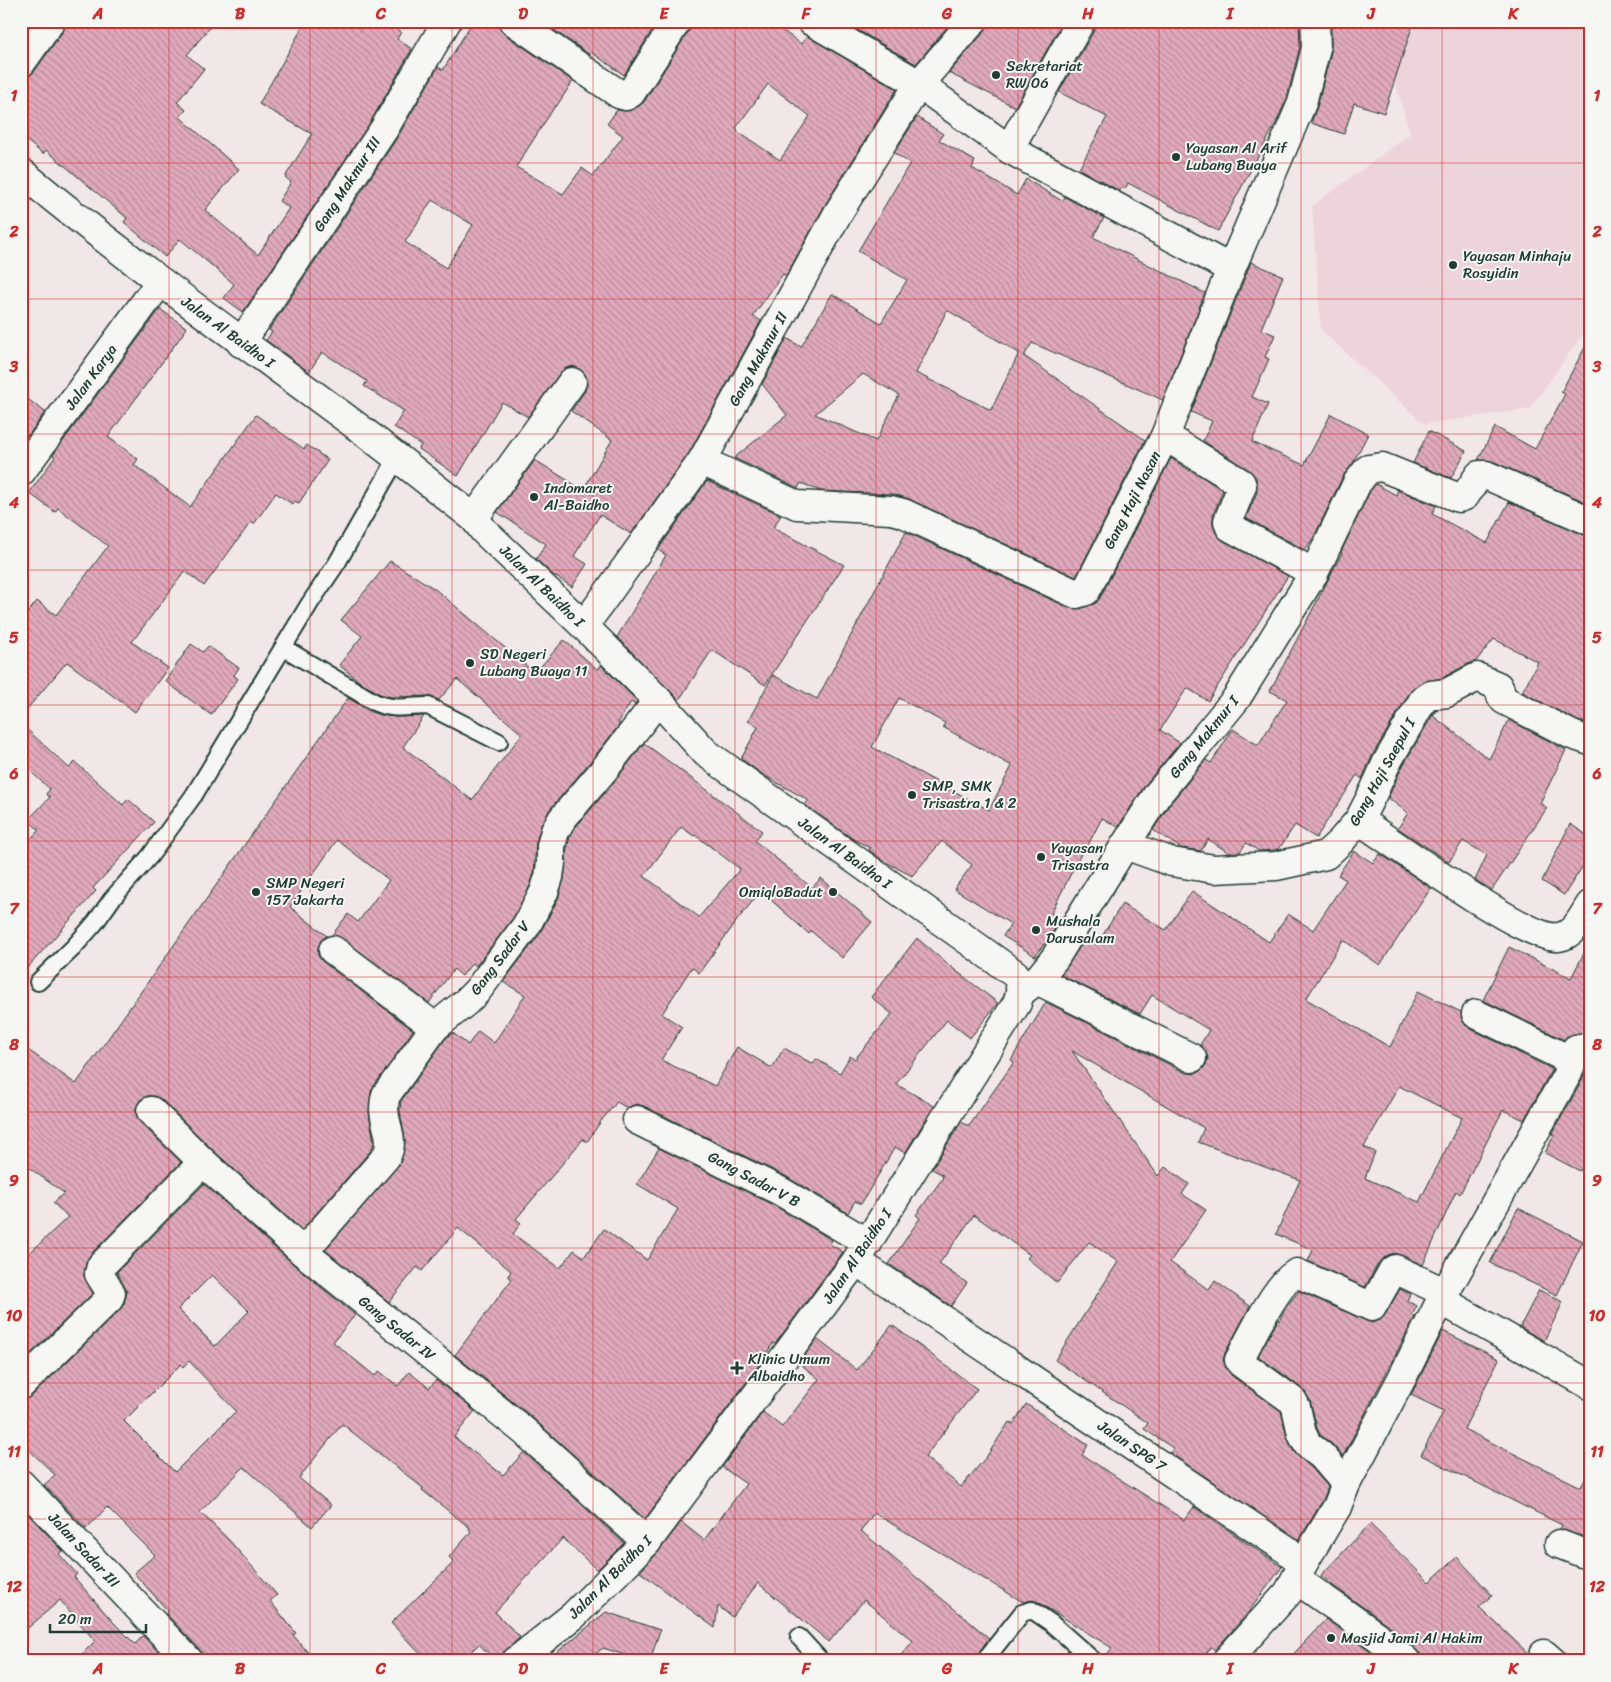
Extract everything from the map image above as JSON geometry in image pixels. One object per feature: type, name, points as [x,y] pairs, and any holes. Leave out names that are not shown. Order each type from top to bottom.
[{"type":"street","points":[[21,63],[51,21]]},
{"type":"street","name":"Gang Makmur III","points":[[241,343],[384,129],[447,21]]},
{"type":"street","points":[[513,21],[619,94],[626,96],[631,93],[677,21]]},
{"type":"street","points":[[810,21],[919,84],[1009,149],[1231,269]]},
{"type":"street","name":"Gang Makmur II","points":[[584,626],[702,461],[838,213],[919,84],[973,21]]},
{"type":"street","points":[[1009,149],[1081,21]]},
{"type":"street","name":"Gang Haji Nasan","points":[[702,461],[796,505],[891,510],[903,513],[1076,594],[1086,591],[1165,436],[1231,269],[1306,94],[1316,48],[1315,21]]},
{"type":"street","name":"Jalan Al Baidho I","points":[[21,172],[160,282],[357,427],[474,518],[484,531],[584,626],[658,700],[706,753],[1015,974],[1029,986],[862,1252],[647,1542],[573,1616],[516,1661]]},
{"type":"street","name":"Jalan Karya","points":[[21,472],[160,282]]},
{"type":"street","points":[[474,518],[572,382]]},
{"type":"street","points":[[1165,436],[1242,484],[1228,522],[1230,527],[1314,573]]},
{"type":"street","name":"Gang Makmur I","points":[[1029,986],[1055,958],[1124,844],[1157,795],[1236,699],[1314,573],[1357,483],[1368,469],[1382,467],[1459,498],[1465,496],[1479,475],[1486,475],[1587,513]]},
{"type":"street","name":"Gang Haji Saepul I","points":[[1124,844],[1172,862],[1214,869],[1276,866],[1326,855],[1359,820],[1387,762],[1423,700],[1431,695],[1447,694],[1474,678],[1479,677],[1498,686],[1504,700],[1572,735],[1590,741]]},
{"type":"street","name":"Gang Sadar V","points":[[303,1252],[386,1157],[391,1145],[384,1118],[383,1105],[386,1096],[435,1027],[477,991],[526,926],[544,892],[549,877],[551,846],[555,831],[562,819],[603,772],[658,700]]},
{"type":"street","points":[[1359,820],[1499,913],[1546,936],[1559,937],[1576,928],[1590,905]]},
{"type":"street","points":[[333,950],[435,1027]]},
{"type":"street","points":[[1029,986],[1192,1058]]},
{"type":"street","points":[[1226,1661],[1288,1593],[1337,1507],[1346,1484],[1443,1296],[1568,1072],[1581,1057],[1476,1014]]},
{"type":"street","name":"Gang Sadar IV","points":[[151,1111],[203,1162],[303,1252],[524,1431],[647,1542]]},
{"type":"street","name":"Gang Sadar V B","points":[[637,1120],[780,1191],[862,1252]]},
{"type":"street","points":[[21,1385],[110,1297],[111,1293],[100,1274],[101,1266],[203,1162]]},
{"type":"street","name":"Jalan SPG 7","points":[[862,1252],[1279,1545],[1300,1571],[1406,1661]]},
{"type":"street","points":[[1346,1484],[1322,1456],[1308,1444],[1302,1434],[1293,1401],[1239,1360],[1259,1320],[1287,1280],[1297,1273],[1372,1307],[1395,1269],[1590,1385]]},
{"type":"street","name":"Jalan Sadar III","points":[[21,1484],[189,1661]]},
{"type":"street","points":[[1559,1544],[1590,1556]]},
{"type":"lane","points":[[38,982],[73,948],[95,923],[112,898],[150,856],[194,795],[310,603],[337,563],[397,458]]},
{"type":"lane","points":[[284,648],[376,703],[388,708],[428,706],[500,742]]},
{"type":"lane","points":[[984,1661],[1022,1613],[1032,1610],[1051,1623],[1094,1661]]},
{"type":"lane","points":[[799,1637],[821,1661]]},
{"type":"shaded area","name":"Yayasan Minhaju Rosyidin","points":[[1377,21],[1590,21],[1590,324],[1530,409],[1424,424],[1321,330],[1312,206],[1410,134]]},
{"type":"building","points":[[66,21],[215,21],[187,55],[204,69],[177,102],[186,110],[180,117],[239,169],[205,210],[258,255],[289,208],[279,201],[291,182],[285,177],[312,134],[259,104],[306,21],[384,21],[401,32],[397,39],[412,49],[371,121],[243,312],[224,298],[234,284],[180,239],[165,257],[124,222],[127,218],[46,150],[43,154],[21,136],[21,78],[28,77],[34,72],[64,30]]},
{"type":"building","points":[[473,21],[498,21],[499,28],[504,34],[573,81],[516,167],[563,194],[582,168],[593,176],[623,136],[607,124],[617,110],[628,111],[644,102],[690,29],[693,21],[770,21],[801,44],[807,36],[897,89],[825,205],[786,276],[783,274],[753,316],[761,321],[689,453],[631,534],[600,515],[574,556],[587,564],[572,587],[552,574],[536,559],[546,544],[497,512],[535,460],[583,490],[612,440],[571,411],[585,391],[587,384],[586,376],[581,370],[573,366],[566,368],[560,373],[528,417],[502,402],[458,476],[419,449],[421,445],[394,427],[404,411],[364,386],[367,381],[322,352],[309,372],[266,340],[272,332],[269,330],[397,138],[438,67],[443,70]],"holes":[[[768,84],[810,116],[780,160],[737,131],[736,128]],[[432,200],[473,225],[446,268],[405,242]]]},
{"type":"building","points":[[541,21],[658,21],[624,75],[591,52],[590,55]]},
{"type":"building","points":[[842,21],[952,21],[916,64]]},
{"type":"building","points":[[988,21],[1063,21],[1015,107],[949,73],[985,31]]},
{"type":"building","points":[[1097,21],[1299,21],[1300,46],[1287,98],[1275,125],[1218,231],[1128,183],[1125,189],[1122,187],[1120,191],[1079,169],[1107,117],[1059,92],[1095,29]]},
{"type":"building","points":[[1331,21],[1414,21],[1384,113],[1354,103],[1344,134],[1311,123],[1331,52]]},
{"type":"building","points":[[917,117],[943,134],[939,140],[975,161],[972,168],[1017,195],[1026,179],[1062,201],[1065,197],[1104,218],[1093,237],[1205,293],[1163,400],[1032,343],[1024,356],[1145,440],[1076,577],[907,498],[892,494],[820,491],[801,483],[798,488],[734,458],[787,415],[762,384],[787,338],[801,347],[832,294],[881,323],[907,280],[858,251],[910,163],[894,153]],"holes":[[[947,310],[1019,353],[991,410],[916,373]],[[863,374],[899,395],[876,441],[815,414]]]},
{"type":"building","points":[[1251,262],[1283,276],[1261,329],[1275,335],[1265,357],[1269,359],[1252,397],[1268,404],[1252,442],[1304,465],[1331,414],[1368,434],[1353,463],[1343,476],[1314,537],[1305,550],[1246,518],[1257,492],[1256,478],[1249,470],[1203,441],[1212,421],[1191,412]]},
{"type":"building","points":[[160,309],[187,328],[108,437],[138,459],[134,465],[190,507],[256,415],[304,449],[307,445],[328,460],[299,503],[294,501],[292,504],[276,493],[254,524],[251,522],[204,586],[185,571],[132,642],[168,668],[135,712],[67,662],[21,716],[21,621],[37,601],[56,615],[108,546],[58,508],[55,512],[29,493],[55,457],[53,455]]},
{"type":"building","points":[[1590,338],[1590,504],[1492,461],[1478,460],[1495,427],[1535,449],[1565,394],[1561,392]]},
{"type":"building","points":[[21,394],[45,412],[28,436],[21,430]]},
{"type":"building","points":[[1429,431],[1466,451],[1451,478],[1413,463]]},
{"type":"building","points":[[1171,458],[1223,490],[1213,515],[1213,525],[1216,533],[1222,540],[1288,576],[1208,701],[1187,688],[1160,730],[1180,743],[1145,785],[1118,827],[1102,818],[1087,847],[1085,846],[1051,913],[1061,919],[1035,956],[1003,936],[1011,924],[954,889],[972,865],[942,841],[912,876],[882,860],[869,850],[870,848],[853,839],[805,805],[808,800],[765,776],[741,759],[758,727],[748,721],[773,675],[817,699],[906,532],[1069,608],[1080,609],[1096,603]],"holes":[[[899,698],[945,723],[943,727],[1012,766],[989,810],[872,747]]]},
{"type":"building","points":[[707,481],[781,515],[773,528],[844,565],[765,685],[712,650],[679,700],[617,637],[666,555],[658,550]]},
{"type":"building","points":[[1376,484],[1396,495],[1398,490],[1436,506],[1432,514],[1487,543],[1509,502],[1590,536],[1590,724],[1578,721],[1522,692],[1538,662],[1494,639],[1476,661],[1442,678],[1423,682],[1410,692],[1373,754],[1362,779],[1357,775],[1316,838],[1295,825],[1279,849],[1259,851],[1246,843],[1240,852],[1229,853],[1208,839],[1201,851],[1181,848],[1153,830],[1170,804],[1206,760],[1211,763],[1233,729],[1258,745],[1287,700],[1270,691],[1342,553],[1370,491]]},
{"type":"building","points":[[390,561],[435,589],[535,673],[564,640],[598,670],[601,665],[637,701],[635,705],[631,702],[618,723],[620,724],[550,809],[542,823],[536,842],[534,873],[530,886],[513,918],[476,966],[472,963],[462,976],[454,969],[429,1003],[342,938],[332,935],[348,914],[358,922],[389,880],[337,840],[290,907],[327,936],[321,940],[318,948],[318,956],[323,962],[413,1030],[371,1092],[369,1113],[374,1142],[372,1149],[302,1230],[214,1151],[162,1100],[154,1096],[147,1096],[140,1100],[136,1108],[136,1115],[140,1122],[181,1162],[90,1255],[86,1262],[84,1276],[93,1293],[21,1363],[21,1261],[68,1217],[53,1203],[64,1193],[21,1162],[21,1045],[76,1084],[348,698],[371,712],[381,715],[396,717],[424,716],[403,747],[472,800],[522,734],[457,679],[439,700],[428,696],[391,697],[380,694],[360,682],[339,665],[362,636],[341,620]]},
{"type":"building","points":[[191,644],[203,652],[208,646],[239,668],[234,675],[238,679],[211,715],[165,681]]},
{"type":"building","points":[[1438,710],[1433,716],[1489,759],[1509,720],[1566,750],[1540,803],[1547,808],[1492,890],[1475,880],[1487,855],[1463,841],[1449,862],[1398,828],[1408,813],[1388,798],[1401,769],[1435,711]]},
{"type":"building","points":[[21,724],[69,768],[75,762],[123,805],[128,799],[154,822],[93,888],[96,891],[21,975],[21,849],[39,830],[28,820],[50,797],[46,794],[50,789],[21,763]]},
{"type":"building","points":[[644,743],[762,831],[755,841],[812,888],[821,878],[872,922],[842,958],[811,931],[809,934],[761,891],[699,973],[692,967],[662,1014],[682,1027],[661,1060],[715,1086],[737,1047],[772,1068],[784,1048],[813,1064],[816,1059],[840,1073],[850,1056],[855,1059],[892,1014],[871,997],[917,938],[998,1003],[970,1038],[947,1020],[896,1084],[934,1106],[905,1153],[895,1147],[861,1204],[855,1201],[848,1213],[787,1177],[644,1106],[636,1104],[627,1108],[617,1102],[587,1142],[583,1139],[516,1219],[521,1223],[513,1234],[560,1268],[574,1250],[584,1257],[604,1229],[647,1260],[678,1209],[637,1184],[659,1148],[773,1205],[832,1240],[830,1244],[843,1252],[775,1344],[773,1343],[759,1365],[645,1519],[534,1419],[455,1355],[512,1279],[508,1276],[511,1271],[458,1228],[422,1271],[417,1267],[389,1302],[325,1250],[400,1163],[405,1143],[400,1111],[401,1101],[446,1038],[453,1033],[468,1045],[478,1031],[494,1043],[525,995],[503,982],[539,935],[558,899],[564,879],[567,848],[575,828]],"holes":[[[681,827],[740,869],[699,917],[644,876]]]},
{"type":"building","points":[[1570,824],[1590,837],[1590,855],[1564,895],[1542,881]]},
{"type":"building","points":[[1354,851],[1373,863],[1380,854],[1431,888],[1380,965],[1343,940],[1306,999],[1390,1047],[1418,991],[1461,1012],[1463,1022],[1469,1028],[1552,1069],[1524,1120],[1503,1110],[1460,1194],[1456,1191],[1423,1265],[1394,1253],[1388,1255],[1379,1262],[1365,1287],[1308,1261],[1313,1250],[1276,1234],[1300,1180],[1198,1142],[1204,1128],[1072,1051],[1158,1176],[1165,1167],[1189,1184],[1182,1194],[1206,1210],[1170,1262],[1209,1290],[1215,1281],[1250,1306],[1225,1353],[1223,1360],[1226,1368],[1232,1376],[1281,1411],[1287,1438],[1294,1452],[1311,1467],[1328,1487],[1323,1500],[1299,1540],[1170,1453],[1173,1448],[1144,1429],[1148,1423],[1055,1360],[1118,1262],[1089,1242],[1057,1283],[1027,1258],[1030,1255],[974,1215],[939,1264],[967,1283],[951,1306],[889,1264],[920,1218],[916,1215],[942,1179],[943,1175],[932,1169],[961,1122],[969,1126],[1014,1062],[1011,1060],[1046,1002],[1184,1072],[1193,1074],[1200,1071],[1206,1065],[1208,1057],[1200,1045],[1209,1030],[1152,995],[1140,1014],[1061,975],[1087,936],[1098,943],[1122,904],[1166,930],[1192,891],[1269,942],[1288,914],[1313,930],[1346,880],[1338,875]],"holes":[[[1399,1086],[1462,1118],[1419,1202],[1365,1178],[1375,1152],[1364,1147]]]},
{"type":"building","points":[[1590,942],[1590,1035],[1578,1033],[1566,1037],[1564,1040],[1483,1000],[1509,947],[1571,978]]},
{"type":"building","points":[[1587,1067],[1590,1067],[1590,1170],[1582,1167],[1580,1171],[1545,1153],[1554,1135],[1552,1134],[1582,1081]]},
{"type":"building","points":[[204,1184],[293,1264],[355,1315],[333,1342],[375,1376],[379,1371],[398,1386],[409,1372],[429,1388],[436,1380],[475,1411],[454,1437],[503,1475],[524,1452],[624,1543],[597,1570],[563,1538],[495,1612],[520,1637],[495,1661],[479,1644],[461,1661],[427,1661],[391,1623],[454,1562],[449,1557],[471,1532],[470,1528],[342,1424],[299,1478],[331,1505],[312,1527],[244,1467],[200,1512],[228,1539],[277,1595],[270,1601],[296,1633],[293,1635],[315,1661],[204,1661],[200,1650],[166,1614],[168,1611],[134,1573],[155,1555],[107,1507],[86,1529],[44,1485],[55,1475],[21,1442],[21,1400],[32,1396],[124,1304],[127,1292],[117,1272]],"holes":[[[212,1275],[249,1311],[215,1346],[178,1309]],[[189,1361],[236,1411],[175,1472],[124,1421],[181,1364],[183,1367]]]},
{"type":"building","points":[[1518,1208],[1583,1241],[1557,1295],[1490,1263]]},
{"type":"building","points":[[1400,1289],[1410,1294],[1407,1301],[1417,1306],[1412,1315],[1415,1317],[1343,1456],[1320,1435],[1310,1400],[1303,1389],[1258,1356],[1286,1307],[1299,1291],[1373,1323],[1385,1315]]},
{"type":"building","points":[[1539,1290],[1563,1302],[1544,1341],[1520,1327]]},
{"type":"building","points":[[892,1325],[977,1389],[925,1457],[961,1487],[987,1456],[1009,1422],[1013,1424],[1026,1404],[1088,1445],[1082,1455],[1184,1520],[1194,1507],[1282,1567],[1247,1614],[1215,1650],[1211,1647],[1200,1661],[1104,1661],[1104,1658],[1112,1648],[1038,1602],[1033,1600],[1023,1602],[874,1513],[861,1531],[989,1638],[973,1661],[896,1661],[913,1641],[864,1600],[829,1642],[758,1583],[732,1617],[718,1606],[715,1628],[640,1572],[681,1522],[704,1540],[746,1484],[722,1467],[763,1412],[782,1427],[819,1379],[799,1363],[817,1339],[857,1370]]},
{"type":"building","points":[[1443,1331],[1499,1359],[1464,1429],[1581,1487],[1590,1470],[1590,1539],[1560,1529],[1562,1525],[1421,1455],[1444,1411],[1411,1395]]},
{"type":"building","points":[[21,1507],[63,1551],[59,1554],[77,1574],[74,1577],[114,1623],[135,1644],[143,1636],[163,1657],[159,1661],[75,1661],[95,1641],[60,1600],[21,1634]]},
{"type":"building","points":[[1370,1524],[1429,1582],[1457,1557],[1492,1595],[1479,1607],[1529,1654],[1530,1661],[1421,1661],[1421,1655],[1388,1625],[1332,1585],[1321,1575]]},
{"type":"building","points":[[606,1612],[660,1630],[650,1661],[644,1661],[603,1648],[587,1661],[546,1661]]},
{"type":"building","name":"Masjid Jami Al Hakim","points":[[1326,1619],[1368,1649],[1382,1661],[1287,1661]]},
{"type":"place","name":"Sekretariat RW 06","points":[[996,75]]},
{"type":"place","name":"Yayasan Al Arif Lubang Buaya","points":[[1176,157]]},
{"type":"place","name":"Yayasan Minhaju Rosyidin","points":[[1453,265]]},
{"type":"place","name":"Indomaret Al-Baidho","points":[[534,497]]},
{"type":"place","name":"SD Negeri Lubang Buaya 11","points":[[470,663]]},
{"type":"place","name":"SMP, SMK Trisastra 1 & 2","points":[[912,795]]},
{"type":"place","name":"Yayasan Trisastra","points":[[1041,857]]},
{"type":"place","name":"SMP Negeri 157 Jakarta","points":[[256,892]]},
{"type":"place","name":"OmiqloBadut","points":[[833,892]]},
{"type":"place","name":"Mushala Darusalam","points":[[1036,930]]},
{"type":"place","name":"Klinic Umum Albaidho","points":[[737,1368]]},
{"type":"place","name":"Masjid Jami Al Hakim","points":[[1331,1638]]}]
